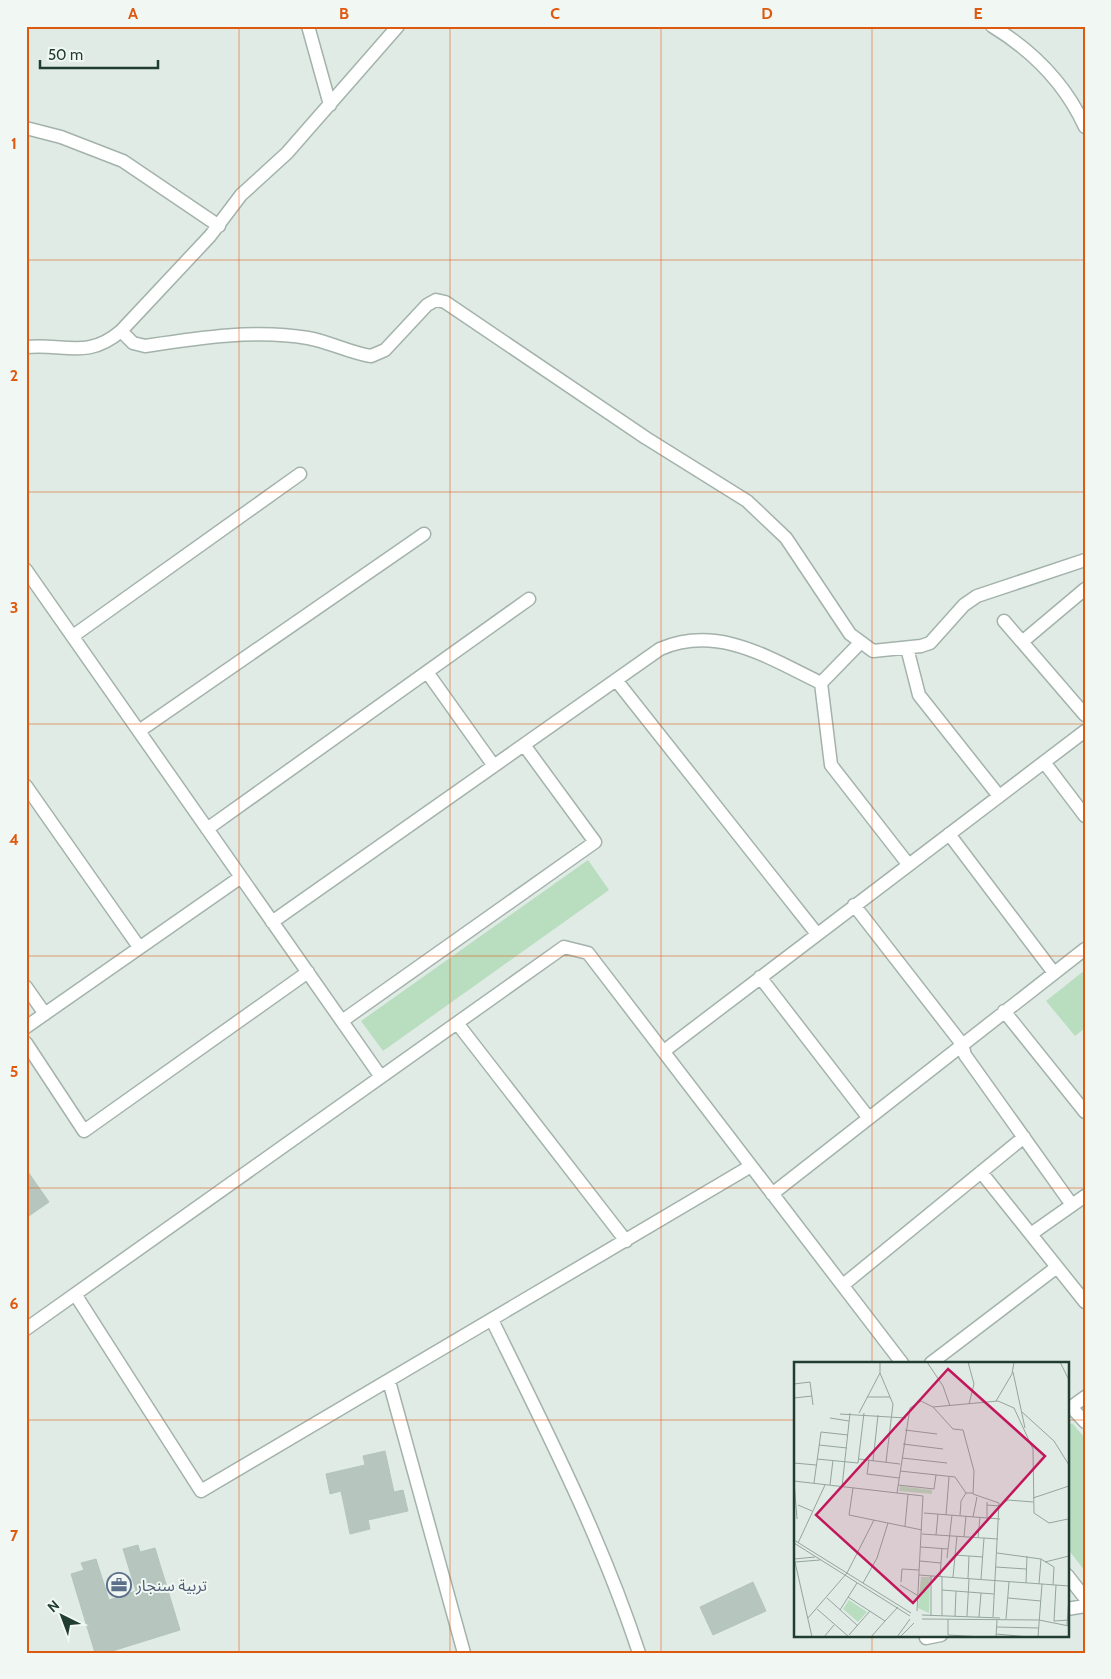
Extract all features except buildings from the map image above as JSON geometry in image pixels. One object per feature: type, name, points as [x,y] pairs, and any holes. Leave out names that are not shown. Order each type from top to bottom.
[{"type":"street","points":[[308,26],[330,105]]},
{"type":"street","points":[[26,347],[70,350],[89,349],[106,342],[121,331],[218,226],[241,195],[276,165],[398,26]]},
{"type":"street","points":[[992,26],[1026,50],[1062,86],[1085,127]]},
{"type":"street","points":[[26,128],[61,137],[123,161],[218,226]]},
{"type":"street","points":[[121,331],[133,343],[145,346],[225,336],[289,336],[326,342],[371,356],[386,350],[427,305],[436,300],[445,302],[646,438],[731,491],[762,514],[791,545],[845,628],[860,643],[877,652],[930,643],[964,605],[977,596],[1085,560]]},
{"type":"street","points":[[72,636],[300,474]]},
{"type":"street","points":[[138,731],[424,534]]},
{"type":"street","points":[[26,570],[381,1078]]},
{"type":"street","points":[[1022,642],[1085,589]]},
{"type":"street","points":[[207,828],[529,600]]},
{"type":"street","points":[[1004,621],[1085,715]]},
{"type":"street","points":[[272,922],[660,649],[678,641],[699,639],[726,642],[750,650],[821,683]]},
{"type":"street","points":[[821,683],[860,643]]},
{"type":"street","points":[[907,648],[919,695],[999,796]]},
{"type":"street","points":[[427,672],[494,766]]},
{"type":"street","points":[[616,680],[817,934]]},
{"type":"street","points":[[821,683],[831,765],[908,864]]},
{"type":"street","points":[[664,1050],[1085,731]]},
{"type":"street","points":[[342,1021],[595,842],[524,745]]},
{"type":"street","points":[[1044,762],[1085,816]]},
{"type":"street","points":[[26,786],[139,947]]},
{"type":"street","points":[[949,834],[1054,973]]},
{"type":"street","points":[[26,1027],[241,877]]},
{"type":"street","points":[[854,906],[962,1044],[965,1056],[1072,1204]]},
{"type":"street","points":[[26,1329],[564,947],[588,953],[901,1362]]},
{"type":"street","points":[[772,1194],[1085,949]]},
{"type":"street","points":[[26,1043],[84,1131],[308,972]]},
{"type":"street","points":[[760,977],[868,1117]]},
{"type":"street","points":[[26,987],[45,1014]]},
{"type":"street","points":[[1004,1011],[1085,1112]]},
{"type":"street","points":[[457,1023],[626,1241]]},
{"type":"street","points":[[843,1285],[1024,1137]]},
{"type":"street","points":[[75,1294],[201,1491],[750,1166]]},
{"type":"street","points":[[981,1172],[1085,1302]]},
{"type":"street","points":[[1031,1234],[1085,1196]]},
{"type":"street","points":[[932,1362],[1057,1267]]},
{"type":"street","points":[[492,1320],[579,1498],[603,1554],[639,1653]]},
{"type":"street","points":[[389,1381],[464,1653]]},
{"type":"street","points":[[1085,1397],[1069,1409],[1085,1422]]},
{"type":"street","points":[[1068,1576],[1085,1598]]},
{"type":"street","points":[[1068,1609],[1085,1606]]},
{"type":"street","points":[[926,1638],[936,1636]]},
{"type":"green space","points":[[588,860],[609,890],[383,1051],[361,1021]]},
{"type":"green space","points":[[1085,970],[1085,1028],[1075,1036],[1046,1001]]},
{"type":"green space","points":[[1072,1423],[1085,1438],[1085,1571],[1068,1549],[1068,1426]]},
{"type":"place","name":"تربية سنجار","points":[[119,1585]]}]
